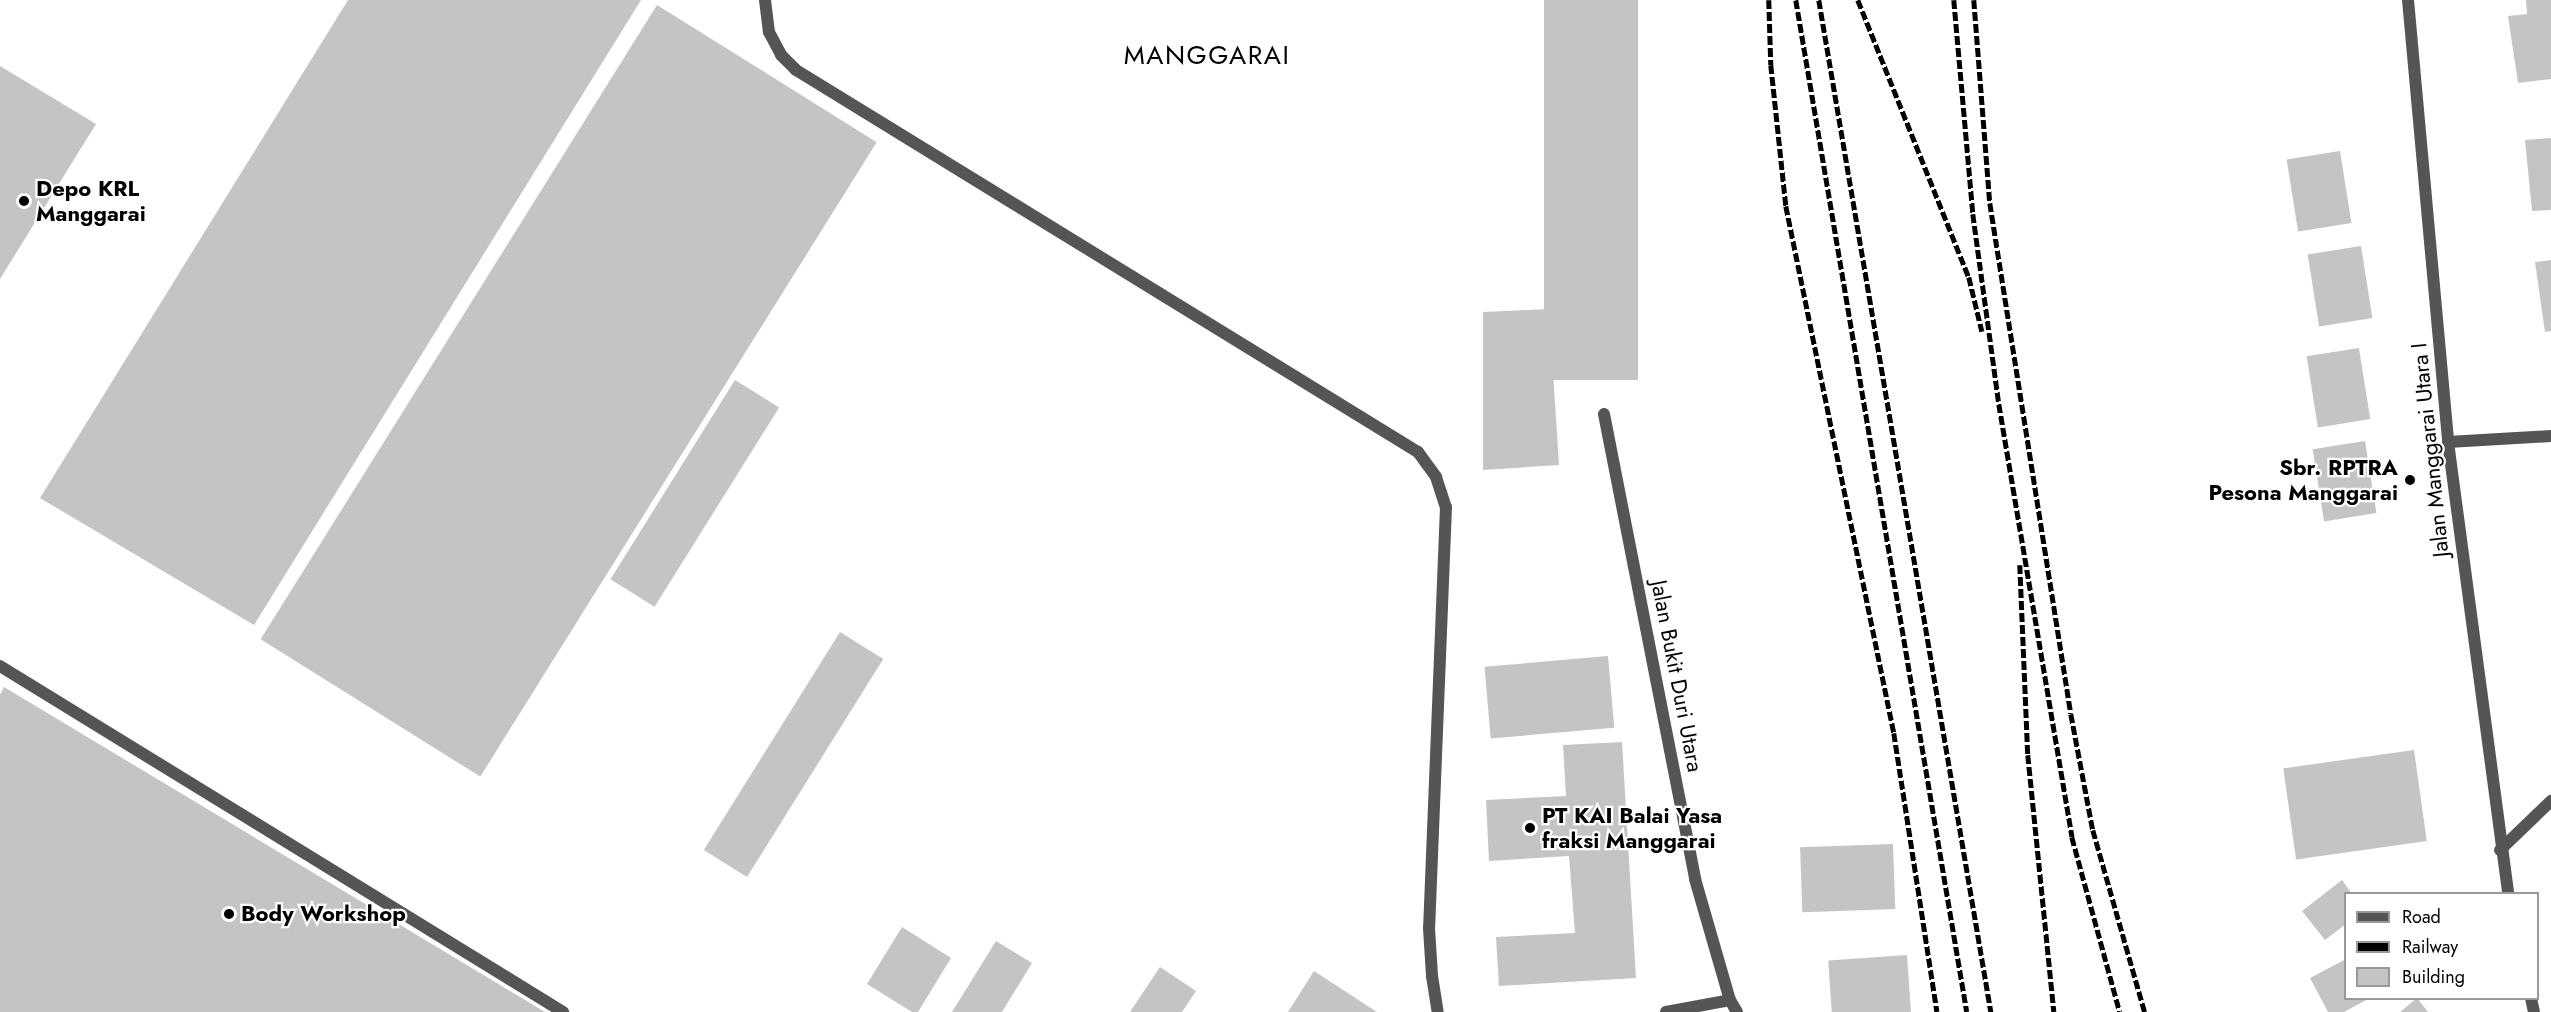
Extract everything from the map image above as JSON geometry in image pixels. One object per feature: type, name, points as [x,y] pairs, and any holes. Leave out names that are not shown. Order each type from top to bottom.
[{"type":"street","points":[[765,0],[769,32],[781,55],[796,70],[1418,452],[1436,477],[1446,507],[1429,928],[1438,1012]]},
{"type":"street","name":"Jalan Manggarai Utara I","points":[[2408,0],[2448,442],[2500,850],[2508,892]]},
{"type":"street","name":"Jalan Bukit Duri Utara","points":[[1604,414],[1695,879],[1730,1000],[1737,1012]]},
{"type":"street","points":[[2448,442],[2551,436]]},
{"type":"street","points":[[0,666],[563,1012]]},
{"type":"street","points":[[2500,850],[2551,801]]},
{"type":"street","points":[[1665,1012],[1730,1000]]},
{"type":"building","points":[[348,0],[641,0],[254,625],[40,498]]},
{"type":"building","points":[[1544,0],[1638,0],[1638,380],[1544,380]]},
{"type":"building","points":[[2526,0],[2551,0],[2551,79],[2518,83],[2508,16],[2527,14]]},
{"type":"building","points":[[657,5],[877,142],[480,777],[261,639]]},
{"type":"building","name":"Depo KRL Manggarai","points":[[0,66],[96,124],[0,279]]},
{"type":"building","points":[[2551,138],[2551,210],[2532,211],[2525,140]]},
{"type":"building","points":[[2340,151],[2351,223],[2298,232],[2287,159]]},
{"type":"building","points":[[2361,246],[2372,318],[2319,327],[2308,254]]},
{"type":"building","points":[[2551,260],[2551,331],[2545,332],[2535,262]]},
{"type":"building","points":[[1549,309],[1559,465],[1483,470],[1483,312]]},
{"type":"building","points":[[2359,348],[2370,419],[2318,427],[2307,356]]},
{"type":"building","points":[[735,380],[779,408],[655,607],[610,579]]},
{"type":"building","points":[[2365,441],[2376,513],[2324,521],[2313,449]]},
{"type":"building","points":[[840,632],[883,659],[747,877],[704,850]]},
{"type":"building","points":[[1608,656],[1614,728],[1491,739],[1484,667]]},
{"type":"building","name":"Body Workshop","points":[[4,687],[545,1012],[0,1012],[0,695]]},
{"type":"building","points":[[1622,742],[1636,978],[1499,986],[1496,937],[1575,933],[1569,856],[1489,861],[1486,800],[1566,796],[1563,745]]},
{"type":"building","points":[[2414,750],[2427,841],[2296,859],[2283,768]]},
{"type":"building","points":[[1893,844],[1895,909],[1802,912],[1800,847]]},
{"type":"building","points":[[2342,880],[2351,892],[2344,892],[2344,926],[2325,940],[2302,911]]},
{"type":"building","points":[[902,927],[951,958],[918,1012],[912,1012],[867,984]]},
{"type":"building","points":[[996,941],[1032,963],[1002,1012],[952,1012]]},
{"type":"building","points":[[1907,955],[1911,1012],[1832,1012],[1828,961]]},
{"type":"building","points":[[2344,960],[2344,1000],[2366,1000],[2344,1012],[2328,1012],[2310,978]]},
{"type":"building","points":[[1160,967],[1196,991],[1182,1012],[1130,1012]]},
{"type":"building","points":[[1314,971],[1377,1012],[1288,1012]]},
{"type":"building","points":[[2415,1000],[2419,1000],[2428,1012],[2400,1012]]},
{"type":"railway","points":[[1769,0],[1771,65],[1786,206],[1894,733],[1937,1012]]},
{"type":"railway","points":[[1796,0],[1967,1012]]},
{"type":"railway","points":[[1819,0],[1991,1012]]},
{"type":"railway","points":[[1858,0],[1969,277],[1982,331]]},
{"type":"railway","points":[[1954,0],[1973,214],[1999,404],[2072,837],[2120,1012]]},
{"type":"railway","points":[[1974,0],[1990,203],[2071,714],[2093,830],[2145,1012]]},
{"type":"railway","points":[[2020,565],[2028,755],[2054,1012]]},
{"type":"place","name":"Depo KRL Manggarai","points":[[24,201]]},
{"type":"place","name":"Sbr. RPTRA Pesona Manggarai","points":[[2410,480]]},
{"type":"place","name":"PT KAI Balai Yasa fraksi Manggarai","points":[[1530,828]]},
{"type":"place","name":"Body Workshop","points":[[229,914]]},
{"type":"district","name":"MANGGARAI","points":[[1207,56]]}]
